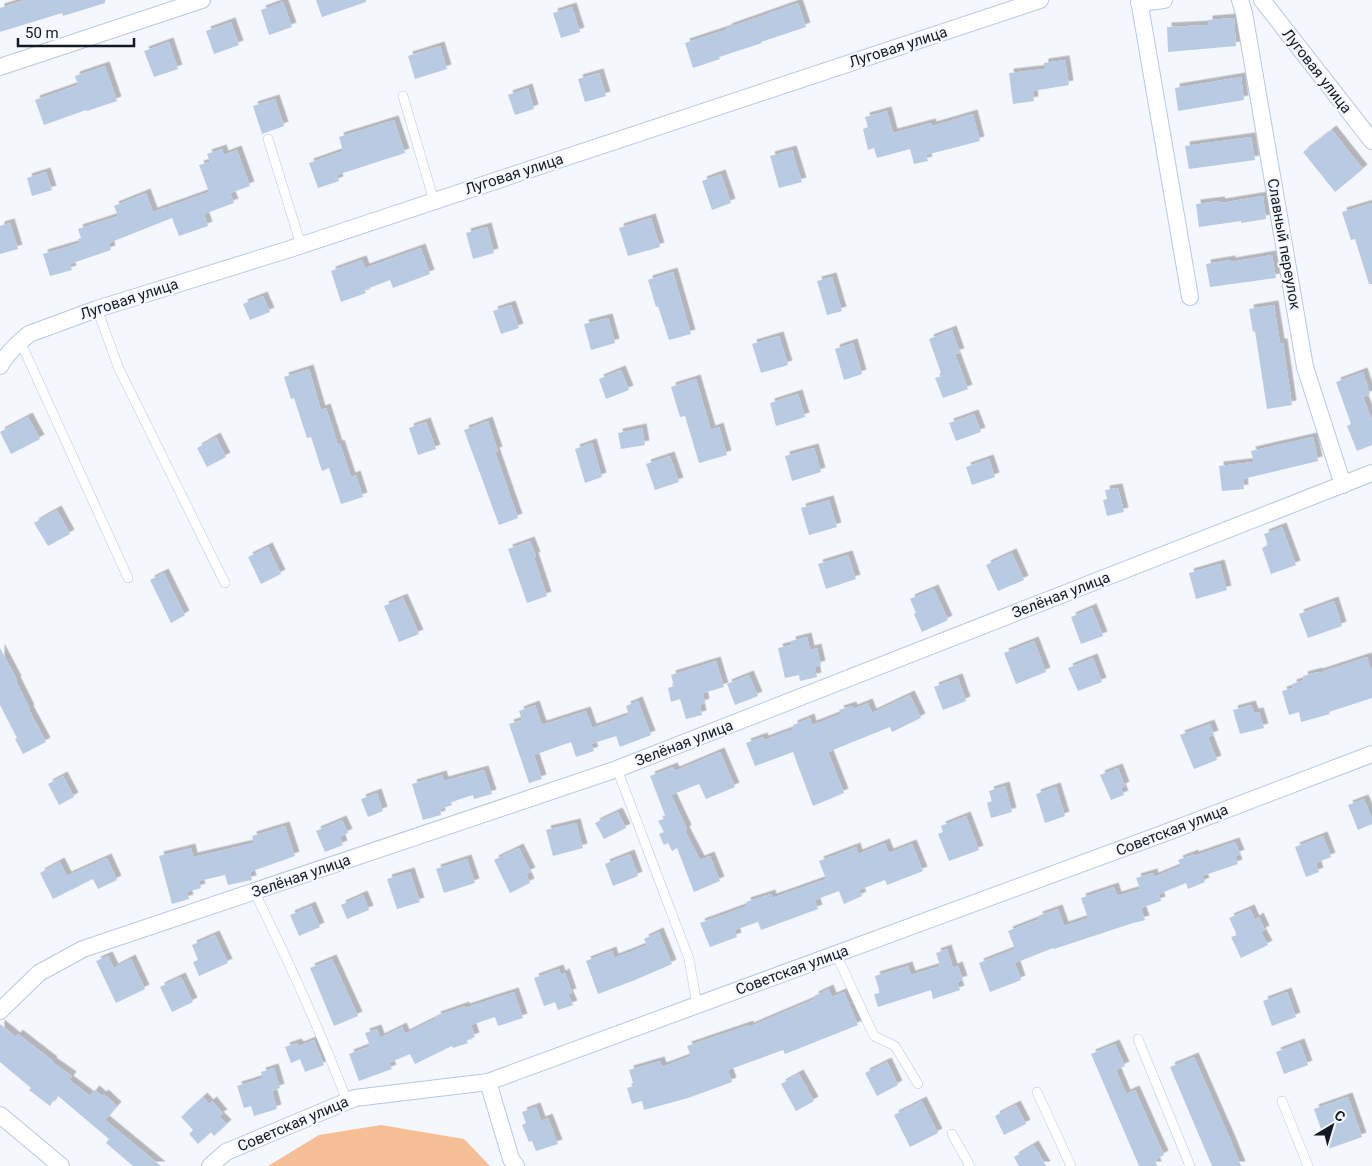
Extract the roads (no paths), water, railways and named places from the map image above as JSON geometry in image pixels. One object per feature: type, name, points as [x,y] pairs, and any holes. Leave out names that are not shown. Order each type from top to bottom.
[{"type":"street","points":[[0,67],[202,0]]},
{"type":"street","name":"Луговая улица","points":[[0,366],[20,341],[29,334],[96,309],[301,245],[1040,0]]},
{"type":"street","points":[[1164,0],[1139,2],[1190,297]]},
{"type":"street","name":"Славный переулок","points":[[1240,0],[1244,12],[1305,367],[1343,485]]},
{"type":"street","name":"Луговая улица","points":[[1262,0],[1372,141]]},
{"type":"street","name":"Зелёная улица","points":[[0,1010],[39,973],[83,949],[617,769],[1372,473]]},
{"type":"street","name":"Советская улица","points":[[210,1166],[226,1152],[346,1101],[355,1098],[488,1082],[1153,837],[1372,754]]},
{"type":"street","points":[[488,1082],[511,1158],[516,1166]]},
{"type":"street","points":[[0,1116],[60,1166]]},
{"type":"lane","points":[[403,96],[434,201]]},
{"type":"lane","points":[[268,139],[301,245]]},
{"type":"lane","points":[[96,309],[119,369],[225,583]]},
{"type":"lane","points":[[20,341],[128,578]]},
{"type":"lane","points":[[617,769],[689,958],[697,1006]]},
{"type":"lane","points":[[254,892],[296,978],[331,1060],[346,1101]]},
{"type":"lane","points":[[836,954],[874,1036],[895,1046],[918,1084]]},
{"type":"lane","points":[[1138,1039],[1190,1166]]},
{"type":"lane","points":[[1037,1092],[1071,1166]]},
{"type":"lane","points":[[1282,1101],[1308,1166]]},
{"type":"lane","points":[[952,1134],[970,1166]]}]
